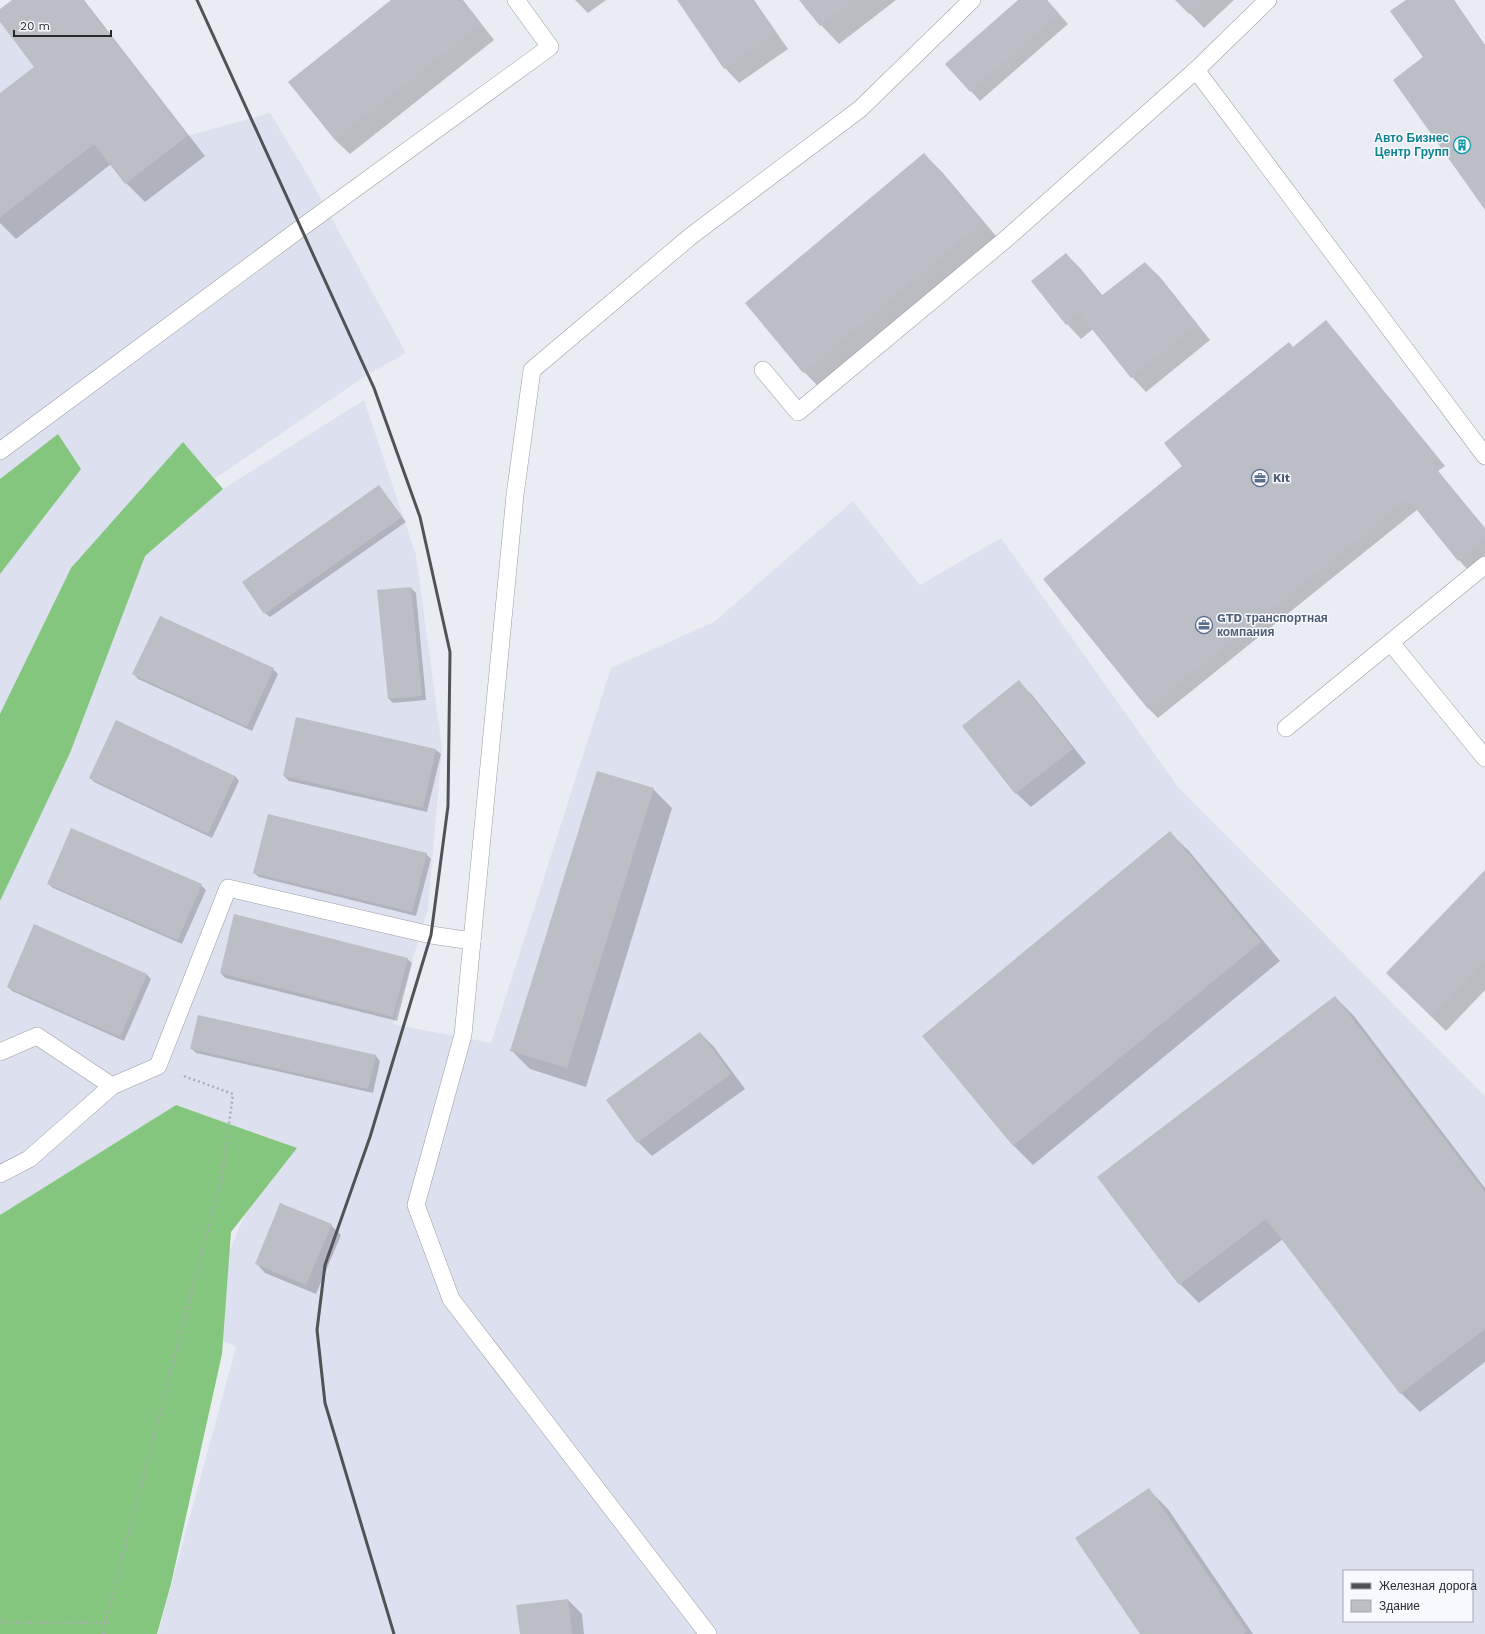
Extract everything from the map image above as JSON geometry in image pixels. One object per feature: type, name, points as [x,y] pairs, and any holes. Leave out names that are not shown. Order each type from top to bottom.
[{"type":"lane","points":[[0,451],[301,228],[550,47],[516,0]]},
{"type":"lane","points":[[708,1634],[451,1300],[416,1205],[463,1035],[515,495],[532,370],[691,236],[860,109],[972,0]]},
{"type":"lane","points":[[763,370],[798,412],[1006,239],[1196,70],[1268,0]]},
{"type":"lane","points":[[1196,70],[1485,456]]},
{"type":"lane","points":[[1286,728],[1391,644],[1485,565]]},
{"type":"lane","points":[[1391,644],[1485,758]]},
{"type":"lane","points":[[0,1174],[29,1159],[112,1086],[158,1066],[228,888],[431,935],[472,941]]},
{"type":"lane","points":[[0,1052],[37,1036],[112,1086]]},
{"type":"path","points":[[103,1634],[222,1176],[234,1094],[158,1066]]},
{"type":"path","points":[[0,1622],[105,1623]]},
{"type":"shaded area","points":[[0,22],[34,67],[0,93]]},
{"type":"shaded area","points":[[270,113],[306,172],[406,353],[367,375],[201,488],[148,554],[223,489],[364,400],[416,555],[442,748],[428,909],[393,1024],[491,1043],[611,668],[714,622],[853,501],[920,585],[1001,538],[1178,787],[1485,1096],[1485,1634],[158,1634],[236,1347],[197,1329],[276,1140],[176,1105],[0,1215],[0,217],[94,144],[125,184],[187,136]]},
{"type":"green space","points":[[58,434],[81,469],[0,574],[0,479]]},
{"type":"green space","points":[[183,442],[223,489],[145,556],[70,753],[0,901],[0,714],[71,568]]},
{"type":"green space","points":[[176,1105],[297,1148],[231,1232],[222,1354],[171,1584],[157,1634],[0,1634],[0,1215]]},
{"type":"building","points":[[12,0],[81,0],[187,136],[125,184],[94,144],[0,217],[0,93],[34,67],[0,22],[0,9]]},
{"type":"building","points":[[391,0],[461,0],[481,25],[335,140],[288,82]]},
{"type":"building","points":[[677,0],[751,0],[774,34],[724,69]]},
{"type":"building","points":[[799,0],[853,0],[820,26]]},
{"type":"building","points":[[1018,0],[1047,0],[1059,14],[970,92],[945,64]]},
{"type":"building","points":[[1175,0],[1204,0],[1189,14]]},
{"type":"building","name":"Авто Бизнес Центр Групп","points":[[1406,0],[1454,0],[1485,46],[1485,210],[1393,80],[1423,57],[1390,11]]},
{"type":"building","points":[[924,153],[983,222],[803,373],[745,303]]},
{"type":"building","points":[[1066,253],[1101,296],[1145,262],[1197,326],[1131,378],[1080,314],[1066,325],[1031,281]]},
{"type":"building","points":[[1326,320],[1436,456],[1430,461],[1485,529],[1485,539],[1458,561],[1408,499],[1148,709],[1043,579],[1182,466],[1164,443],[1289,342],[1293,347]]},
{"type":"building","points":[[379,485],[402,517],[264,614],[242,582]]},
{"type":"building","points":[[411,587],[422,696],[388,699],[377,590]]},
{"type":"building","points":[[160,616],[274,668],[247,727],[132,674]]},
{"type":"building","points":[[1019,680],[1073,749],[1015,794],[962,726]]},
{"type":"building","points":[[296,717],[436,749],[423,808],[283,776]]},
{"type":"building","points":[[116,720],[235,776],[208,834],[89,778]]},
{"type":"building","points":[[597,771],[654,788],[567,1068],[510,1051]]},
{"type":"building","points":[[268,814],[427,853],[412,912],[253,873]]},
{"type":"building","points":[[71,828],[202,884],[178,940],[47,884]]},
{"type":"building","points":[[1170,831],[1261,942],[1013,1146],[922,1036]]},
{"type":"building","points":[[1485,870],[1485,961],[1432,1017],[1386,973]]},
{"type":"building","points":[[234,914],[408,958],[393,1017],[220,973]]},
{"type":"building","points":[[34,924],[147,974],[120,1037],[7,987]]},
{"type":"building","points":[[1335,996],[1485,1192],[1485,1329],[1400,1394],[1266,1219],[1179,1285],[1097,1177]]},
{"type":"building","points":[[198,1015],[376,1055],[368,1089],[190,1049]]},
{"type":"building","points":[[700,1032],[731,1074],[637,1143],[606,1100]]},
{"type":"building","points":[[280,1203],[332,1224],[306,1285],[255,1264]]},
{"type":"building","points":[[1149,1488],[1247,1632],[1244,1634],[1140,1634],[1075,1538]]},
{"type":"building","points":[[568,1599],[572,1634],[520,1634],[516,1605]]},
{"type":"railway","points":[[197,0],[374,388],[420,517],[450,652],[448,806],[431,935],[370,1137],[325,1265],[317,1330],[325,1403],[394,1634]]},
{"type":"place","name":"Авто Бизнес Центр Групп","points":[[1462,145]]},
{"type":"place","name":"Kit","points":[[1260,478]]},
{"type":"place","name":"GTD транспортная компания","points":[[1204,625]]}]
